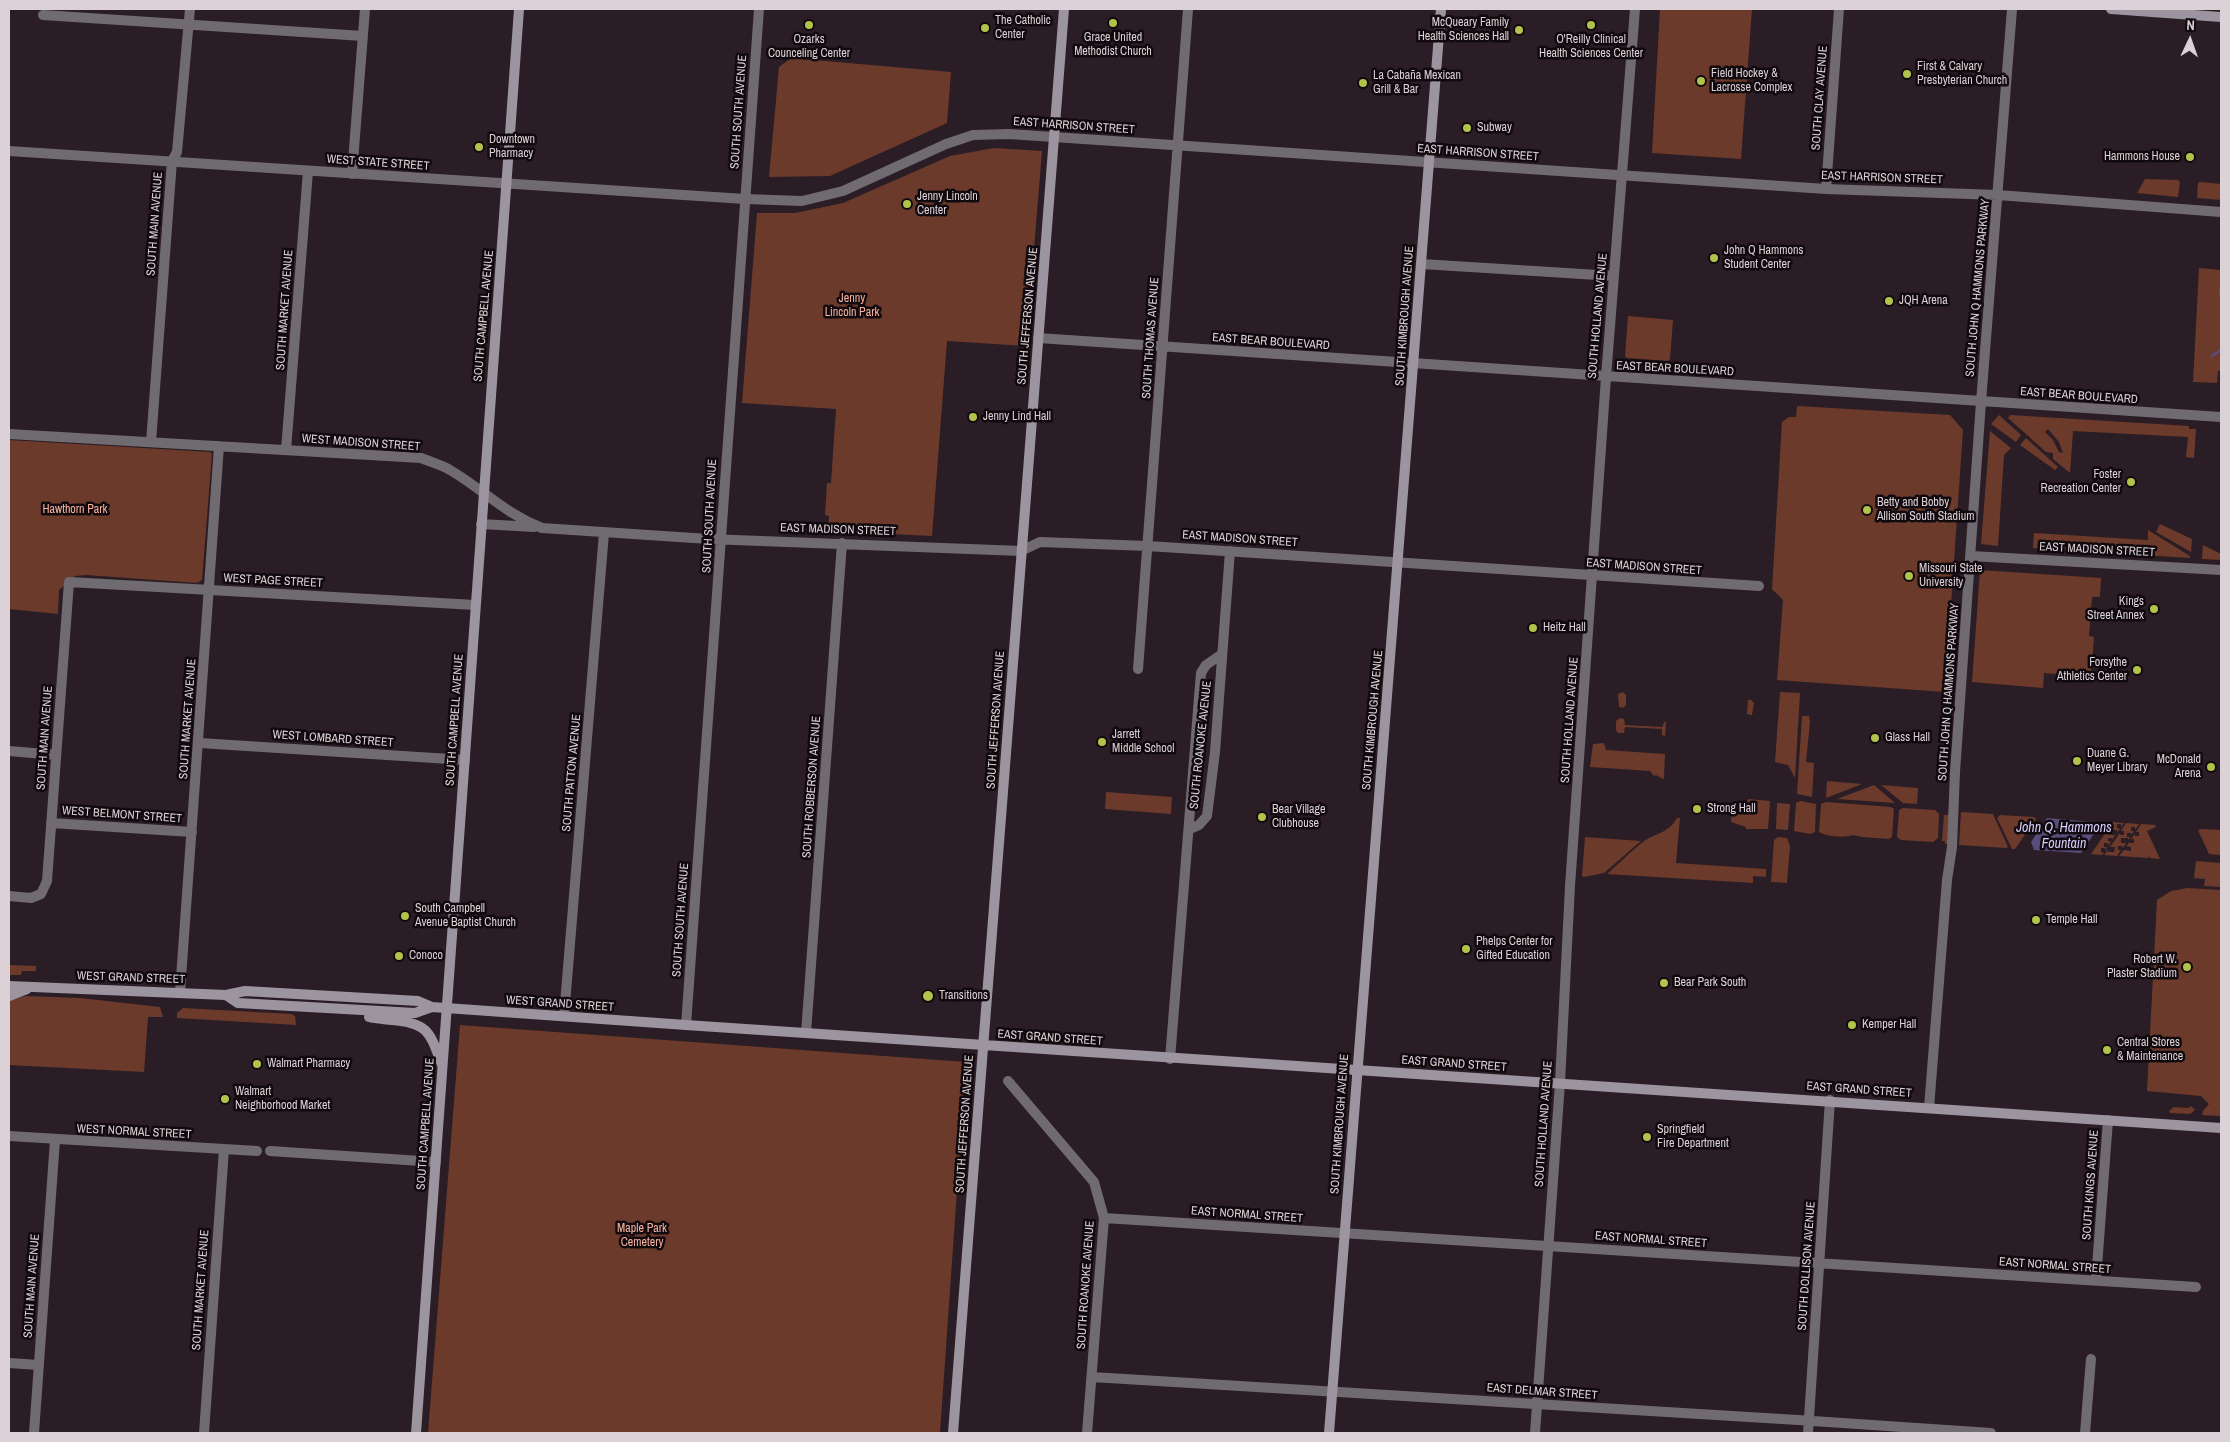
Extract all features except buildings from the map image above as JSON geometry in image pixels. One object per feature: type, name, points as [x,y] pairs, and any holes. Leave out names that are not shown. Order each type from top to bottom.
[{"type":"main road","name":"SOUTH CAMPBELL AVENUE","points":[[416,1433],[519,9]]},
{"type":"main road","name":"SOUTH JEFFERSON AVENUE","points":[[953,1433],[1064,9]]},
{"type":"main road","name":"SOUTH KIMBROUGH AVENUE","points":[[1329,1433],[1442,9]]},
{"type":"main road","points":[[2111,9],[2221,17]]},
{"type":"main road","name":"WEST GRAND STREET","points":[[9,986],[226,995],[245,991],[272,992],[418,1001],[432,1007],[686,1025]]},
{"type":"main road","name":"WEST GRAND STREET","points":[[9,996],[34,986]]},
{"type":"main road","name":"WEST GRAND STREET","points":[[226,995],[238,1004],[414,1013],[432,1007]]},
{"type":"main road","points":[[360,1011],[371,1018],[409,1021],[422,1027],[432,1038],[443,1067]]},
{"type":"main road","name":"EAST GRAND STREET","points":[[686,1025],[1170,1059],[1830,1100],[2221,1128]]},
{"type":"street","name":"SOUTH MAIN AVENUE","points":[[151,442],[172,161],[177,152],[190,9]]},
{"type":"street","points":[[352,174],[365,9]]},
{"type":"street","name":"SOUTH SOUTH AVENUE","points":[[686,1025],[759,9]]},
{"type":"street","name":"SOUTH THOMAS AVENUE","points":[[1138,669],[1188,9]]},
{"type":"street","name":"SOUTH HOLLAND AVENUE","points":[[1535,1433],[1560,1084],[1570,886],[1606,377],[1635,9]]},
{"type":"street","name":"SOUTH CLAY AVENUE","points":[[1826,189],[1839,9]]},
{"type":"street","name":"SOUTH JOHN Q HAMMONS PARKWAY","points":[[1929,1108],[1946,890],[1952,847],[1955,772],[1981,402],[2012,9]]},
{"type":"street","points":[[43,15],[363,36]]},
{"type":"street","name":"EAST HARRISON STREET","points":[[745,199],[802,201],[843,192],[922,154],[973,135],[1009,134],[1826,189],[1998,195],[2221,212]]},
{"type":"street","name":"WEST STATE STREET","points":[[9,151],[745,199]]},
{"type":"street","name":"SOUTH MARKET AVENUE","points":[[286,450],[308,171]]},
{"type":"street","points":[[1422,264],[1614,276]]},
{"type":"street","name":"EAST BEAR BOULEVARD","points":[[1038,338],[2221,417]]},
{"type":"street","name":"WEST MADISON STREET","points":[[9,434],[421,458],[449,469],[521,520],[542,528],[604,533],[722,538]]},
{"type":"street","name":"SOUTH MARKET AVENUE","points":[[180,992],[200,743],[219,446]]},
{"type":"street","points":[[481,524],[542,528]]},
{"type":"street","name":"SOUTH PATTON AVENUE","points":[[564,1016],[604,533]]},
{"type":"street","name":"EAST MADISON STREET","points":[[722,538],[1022,551],[1040,542],[1148,546],[1399,564],[1759,586]]},
{"type":"street","name":"SOUTH ROBBERSON AVENUE","points":[[806,1033],[842,543]]},
{"type":"street","name":"SOUTH ROANOKE AVENUE","points":[[1190,829],[1199,825],[1206,816],[1214,752],[1230,551]]},
{"type":"street","name":"EAST MADISON STREET","points":[[1971,556],[2221,570]]},
{"type":"street","name":"SOUTH MAIN AVENUE","points":[[9,896],[31,898],[41,894],[47,881],[69,582]]},
{"type":"street","name":"WEST PAGE STREET","points":[[69,582],[475,606]]},
{"type":"street","name":"SOUTH ROANOKE AVENUE","points":[[1170,1059],[1190,829],[1201,672],[1206,665],[1222,654]]},
{"type":"street","name":"WEST LOMBARD STREET","points":[[200,743],[465,760]]},
{"type":"street","points":[[9,751],[56,755]]},
{"type":"street","name":"WEST BELMONT STREET","points":[[51,823],[192,832]]},
{"type":"street","name":"SOUTH ROANOKE AVENUE","points":[[1008,1080],[1094,1182],[1104,1218],[1087,1433]]},
{"type":"street","name":"SOUTH DOLLISON AVENUE","points":[[1808,1433],[1830,1100]]},
{"type":"street","name":"SOUTH KINGS AVENUE","points":[[2096,1280],[2108,1120]]},
{"type":"street","name":"WEST NORMAL STREET","points":[[9,1136],[257,1151]]},
{"type":"street","name":"SOUTH MAIN AVENUE","points":[[34,1433],[56,1140]]},
{"type":"street","name":"SOUTH MARKET AVENUE","points":[[204,1433],[224,1149]]},
{"type":"street","points":[[270,1151],[436,1162]]},
{"type":"street","name":"EAST NORMAL STREET","points":[[1104,1218],[2196,1287]]},
{"type":"street","points":[[2085,1433],[2091,1359]]},
{"type":"street","points":[[9,1363],[39,1365]]},
{"type":"street","name":"EAST DELMAR STREET","points":[[1092,1377],[1809,1420],[1990,1433]]},
{"type":"green space","name":"Field Hockey & Lacrosse Complex","points":[[1660,9],[1752,9],[1741,159],[1652,153]]},
{"type":"green space","points":[[791,58],[951,72],[947,123],[830,176],[769,177],[779,67]]},
{"type":"green space","name":"Jenny Lincoln Park","points":[[994,148],[1042,151],[1026,346],[947,341],[932,536],[828,531],[829,516],[825,515],[827,483],[831,483],[836,409],[742,403],[757,213],[795,213],[843,203],[950,156]]},
{"type":"green space","points":[[2145,179],[2178,180],[2180,182],[2178,197],[2137,193]]},
{"type":"green space","points":[[2198,183],[2221,184],[2221,200],[2197,198]]},
{"type":"green space","points":[[2199,268],[2221,270],[2221,371],[2218,371],[2217,383],[2193,382]]},
{"type":"green space","points":[[1628,316],[1673,320],[1670,359],[1668,361],[1627,358],[1625,356]]},
{"type":"green space","name":"Betty and Bobby Allison South Stadium","points":[[1797,406],[1950,415],[1963,430],[1945,692],[1777,680],[1783,600],[1772,589],[1782,422],[1789,417],[1796,417]]},
{"type":"green space","points":[[1999,415],[2021,435],[2016,442],[1991,424]]},
{"type":"green space","points":[[2010,415],[2189,426],[2189,429],[2196,429],[2194,458],[2186,457],[2188,437],[2073,431],[2070,473],[2053,459],[2053,453],[2046,452],[2008,418]],"holes":[[[2048,429],[2059,442],[2063,453],[2059,452],[2053,440],[2045,432]]]},
{"type":"green space","points":[[1990,431],[2011,448],[2004,455],[1998,546],[1981,544]]},
{"type":"green space","points":[[2026,438],[2058,467],[2055,470],[2020,445]]},
{"type":"green space","name":"Hawthorn Park","points":[[9,440],[210,452],[212,454],[202,580],[197,583],[86,575],[75,576],[59,590],[58,614],[9,609]]},
{"type":"green space","points":[[2160,524],[2192,539],[2191,552],[2156,532]]},
{"type":"green space","points":[[2148,530],[2190,556],[2190,558],[2033,548],[2034,533],[2148,540]]},
{"type":"green space","points":[[2203,545],[2221,554],[2221,560],[2202,559]]},
{"type":"green space","points":[[1980,570],[2101,578],[2100,597],[2092,597],[2089,636],[2094,637],[2091,677],[2044,673],[2043,688],[1972,682]]},
{"type":"green space","points":[[1623,692],[1626,695],[1626,705],[1623,708],[1619,707],[1618,694]]},
{"type":"green space","points":[[1780,692],[1800,693],[1795,778],[1788,765],[1775,762]]},
{"type":"green space","points":[[1748,700],[1754,703],[1752,715],[1747,714]]},
{"type":"green space","points":[[1802,716],[1809,716],[1810,722],[1806,762],[1814,763],[1812,797],[1797,794]]},
{"type":"green space","points":[[1620,718],[1624,719],[1625,725],[1662,727],[1665,721],[1665,736],[1662,735],[1662,729],[1625,727],[1624,733],[1618,733],[1616,721]]},
{"type":"green space","points":[[1604,743],[1606,750],[1665,754],[1664,778],[1654,776],[1650,771],[1590,767],[1593,744]]},
{"type":"green space","points":[[1827,781],[1862,784],[1826,798]]},
{"type":"green space","points":[[1874,785],[1895,803],[1837,799]]},
{"type":"green space","points":[[1881,785],[1918,788],[1917,804],[1903,803]]},
{"type":"green space","points":[[1106,792],[1172,797],[1171,814],[1105,809]]},
{"type":"green space","points":[[1748,799],[1770,801],[1768,829],[1746,829],[1746,827],[1731,822],[1733,803],[1747,801]]},
{"type":"green space","points":[[1800,801],[1816,804],[1815,832],[1811,834],[1794,831],[1796,803]]},
{"type":"green space","points":[[1826,802],[1891,807],[1894,809],[1892,837],[1889,839],[1853,835],[1836,836],[1819,832],[1821,804]]},
{"type":"green space","points":[[1777,803],[1790,804],[1788,830],[1776,829]]},
{"type":"green space","points":[[1903,808],[1935,810],[1939,814],[1938,838],[1933,842],[1901,840],[1897,837],[1899,810]]},
{"type":"green space","points":[[1949,812],[1948,844],[1945,844],[1945,841],[1942,841],[1944,815],[1948,815]]},
{"type":"green space","points":[[1961,812],[1993,814],[2008,847],[1959,845]]},
{"type":"green space","points":[[2000,815],[2034,817],[2036,819],[2015,849],[2012,849],[1997,818]]},
{"type":"green space","points":[[1677,818],[1680,818],[1676,863],[1766,869],[1766,877],[1753,876],[1753,883],[1607,874],[1640,844],[1661,833]]},
{"type":"green space","points":[[2113,822],[2124,823],[2121,827],[2121,824],[2117,824],[2117,828],[2120,829],[2117,832],[2117,830],[2111,830],[2110,835],[2115,835],[2112,840],[2112,838],[2108,838],[2108,841],[2111,842],[2108,846],[2108,843],[2104,843],[2104,847],[2107,847],[2105,851],[2105,848],[2101,848],[2101,852],[2104,853],[2102,855],[2091,854]]},
{"type":"green space","points":[[2126,823],[2139,824],[2135,830],[2135,827],[2131,827],[2131,831],[2134,831],[2131,835],[2131,833],[2127,833],[2127,837],[2130,837],[2128,840],[2128,838],[2121,838],[2121,843],[2126,843],[2123,848],[2118,846],[2118,850],[2121,850],[2117,856],[2104,855],[2108,850],[2108,852],[2114,852],[2115,847],[2110,847],[2120,833],[2120,835],[2124,835],[2124,831],[2121,831]]},
{"type":"green space","points":[[2141,824],[2155,825],[2156,827],[2147,831],[2160,859],[2150,858],[2149,856],[2148,858],[2119,856],[2124,850],[2131,851],[2131,847],[2126,846],[2130,842],[2134,843],[2134,839],[2131,839],[2135,834],[2135,836],[2139,836],[2139,832],[2136,832]]},
{"type":"green space","points":[[2198,830],[2221,830],[2221,855],[2209,854]]},
{"type":"green space","points":[[1585,837],[1641,841],[1604,873],[1584,877],[1582,876]]},
{"type":"green space","points":[[1778,837],[1787,838],[1790,846],[1787,883],[1771,882],[1774,840]]},
{"type":"green space","points":[[2196,861],[2221,863],[2221,887],[2204,886],[2205,879],[2194,878]]},
{"type":"green space","name":"Robert W. Plaster Stadium","points":[[2187,888],[2221,890],[2221,1116],[2202,1115],[2209,1104],[2201,1096],[2147,1091],[2157,900],[2171,891]]},
{"type":"green space","points":[[9,965],[36,966],[36,971],[22,971],[21,975],[9,975]]},
{"type":"green space","points":[[26,996],[80,998],[160,1007],[163,1017],[148,1017],[144,1072],[9,1065],[9,1000]]},
{"type":"green space","points":[[183,1008],[291,1014],[295,1016],[296,1025],[177,1018],[177,1013]]},
{"type":"green space","name":"Maple Park Cemetery","points":[[460,1025],[966,1062],[940,1433],[428,1433]]},
{"type":"green space","points":[[2191,1106],[2195,1110],[2190,1114],[2170,1113],[2169,1111],[2174,1107],[2188,1108]]},
{"type":"water","name":"John Q. Hammons Fountain","points":[[2047,818],[2093,822],[2097,829],[2081,853],[2034,850],[2031,842]]},
{"type":"waterway","points":[[2220,289],[2221,296]]},
{"type":"waterway","points":[[2212,356],[2221,350]]},
{"type":"place","name":"Grace United Methodist Church","points":[[1113,23]]},
{"type":"place","name":"Ozarks Counceling Center","points":[[809,25]]},
{"type":"place","name":"O'Reilly Clinical Health Sciences Center","points":[[1591,25]]},
{"type":"place","name":"The Catholic Center","points":[[985,28]]},
{"type":"place","name":"McQueary Family Health Sciences Hall","points":[[1519,30]]},
{"type":"place","name":"First & Calvary Presbyterian Church","points":[[1907,74]]},
{"type":"place","name":"Field Hockey & Lacrosse Complex","points":[[1701,81]]},
{"type":"place","name":"La Cabaña Mexican Grill & Bar","points":[[1363,83]]},
{"type":"place","name":"Subway","points":[[1467,128]]},
{"type":"place","name":"Downtown Pharmacy","points":[[479,147]]},
{"type":"place","name":"Hammons House","points":[[2190,157]]},
{"type":"place","name":"Jenny Lincoln Center","points":[[907,204]]},
{"type":"place","name":"John Q Hammons Student Center","points":[[1714,258]]},
{"type":"place","name":"JQH Arena","points":[[1889,301]]},
{"type":"place","name":"Jenny Lind Hall","points":[[973,417]]},
{"type":"place","name":"Foster Recreation Center","points":[[2131,482]]},
{"type":"place","name":"Betty and Bobby Allison South Stadium","points":[[1867,510]]},
{"type":"place","name":"Missouri State University","points":[[1909,576]]},
{"type":"place","name":"Kings Street Annex","points":[[2154,609]]},
{"type":"place","name":"Heitz Hall","points":[[1533,628]]},
{"type":"place","name":"Forsythe Athletics Center","points":[[2137,670]]},
{"type":"place","name":"Glass Hall","points":[[1875,738]]},
{"type":"place","name":"Jarrett Middle School","points":[[1102,742]]},
{"type":"place","name":"Duane G. Meyer Library","points":[[2077,761]]},
{"type":"place","name":"McDonald Arena","points":[[2211,767]]},
{"type":"place","name":"Strong Hall","points":[[1697,809]]},
{"type":"place","name":"Bear Village Clubhouse","points":[[1262,817]]},
{"type":"place","name":"South Campbell Avenue Baptist Church","points":[[405,916]]},
{"type":"place","name":"Temple Hall","points":[[2036,920]]},
{"type":"place","name":"Phelps Center for Gifted Education","points":[[1466,949]]},
{"type":"place","name":"Conoco","points":[[399,956]]},
{"type":"place","name":"Robert W. Plaster Stadium","points":[[2187,967]]},
{"type":"place","name":"Bear Park South","points":[[1664,983]]},
{"type":"place","name":"Transitions","points":[[928,996]]},
{"type":"place","name":"Kemper Hall","points":[[1852,1025]]},
{"type":"place","name":"Central Stores & Maintenance","points":[[2107,1050]]},
{"type":"place","name":"Walmart Pharmacy","points":[[257,1064]]},
{"type":"place","name":"Walmart Neighborhood Market","points":[[225,1099]]},
{"type":"place","name":"Springfield Fire Department","points":[[1647,1137]]}]
